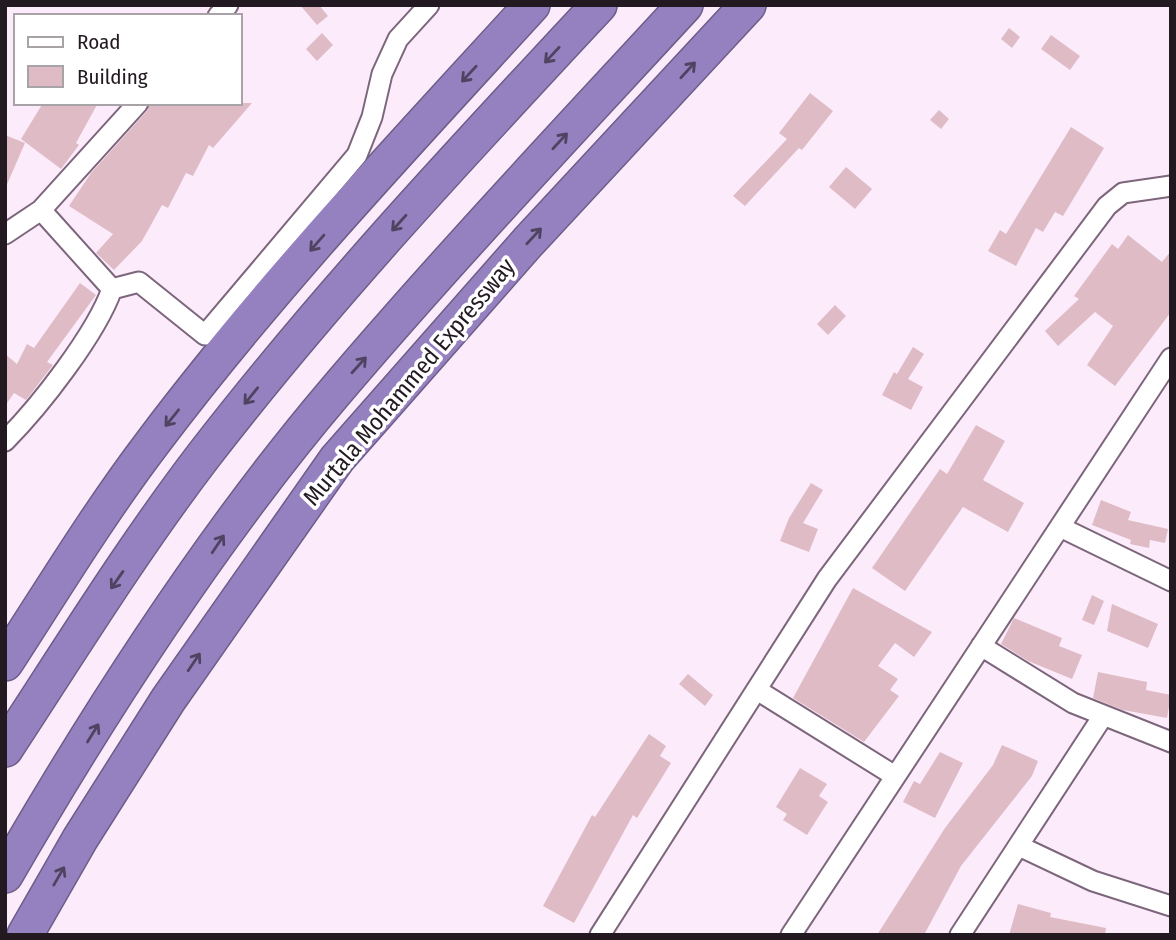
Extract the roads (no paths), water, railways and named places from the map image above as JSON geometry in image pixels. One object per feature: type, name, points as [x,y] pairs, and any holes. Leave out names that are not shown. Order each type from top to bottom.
[{"type":"highway","points":[[5,663],[72,558],[152,443],[261,307],[375,176],[532,5]]},
{"type":"highway","points":[[5,749],[93,614],[219,436],[319,314],[599,5]]},
{"type":"highway","name":"Murtala Mohammed Expressway","points":[[13,862],[130,673],[219,542],[333,394],[481,227],[685,5]]},
{"type":"highway","name":"Murtala Mohammed Expressway","points":[[25,935],[80,839],[168,700],[337,460],[528,242],[748,5]]},
{"type":"highway","points":[[5,742],[72,558]]},
{"type":"highway","points":[[13,862],[168,700]]},
{"type":"street","points":[[112,289],[139,282],[205,335],[357,155],[372,117],[382,74],[398,40],[429,5]]},
{"type":"street","points":[[5,234],[41,210],[136,105]]},
{"type":"street","points":[[600,935],[827,579],[1107,206],[1123,192],[1171,186]]},
{"type":"street","points":[[41,210],[112,289]]},
{"type":"street","points":[[5,441],[32,414],[104,310],[112,289]]},
{"type":"street","points":[[791,935],[1171,358]]},
{"type":"street","points":[[1060,527],[1171,581]]},
{"type":"street","points":[[981,646],[1073,703],[1171,742]]},
{"type":"street","points":[[757,690],[895,776]]},
{"type":"street","points":[[960,935],[1103,716]]},
{"type":"street","points":[[1019,846],[1093,881],[1171,906]]}]
